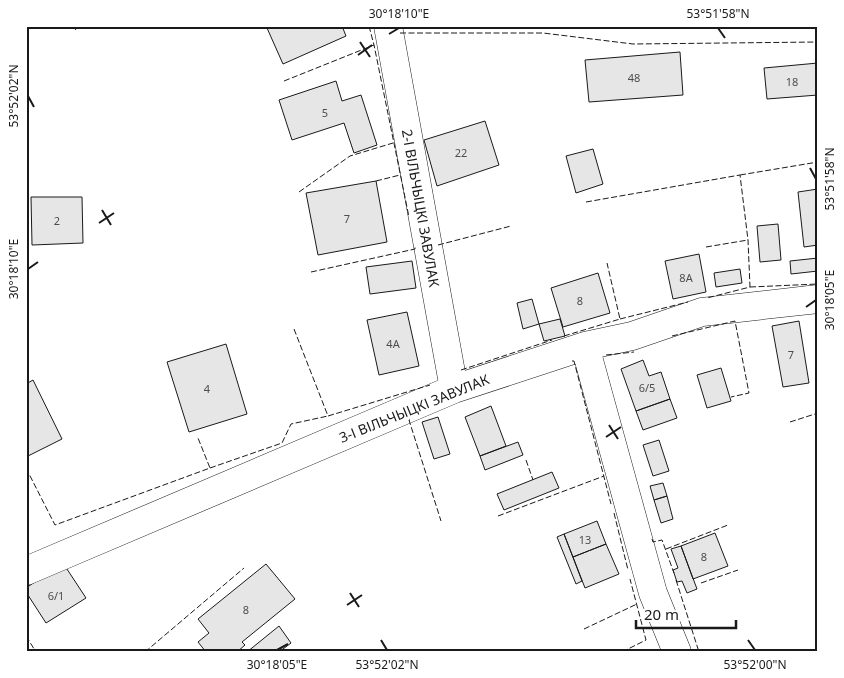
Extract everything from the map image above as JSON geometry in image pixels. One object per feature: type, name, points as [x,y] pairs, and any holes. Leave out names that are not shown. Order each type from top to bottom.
[{"type":"street","name":"2-І ВІЛЬЧЫЦКІ ЗАВУЛАК","points":[[388,26],[454,389]]},
{"type":"street","name":"3-І ВІЛЬЧЫЦКІ ЗАВУЛАК","points":[[26,571],[454,389],[586,346],[632,336],[702,312],[818,299]]},
{"type":"street","points":[[586,346],[653,593],[677,652]]},
{"type":"building","points":[[271,26],[342,26],[346,36],[283,64],[267,28]]},
{"type":"building","points":[[680,52],[683,95],[589,102],[585,60]]},
{"type":"building","points":[[818,63],[818,95],[767,99],[764,68]]},
{"type":"building","points":[[336,81],[342,101],[361,95],[377,145],[354,153],[344,123],[292,140],[279,100]]},
{"type":"building","points":[[485,121],[499,165],[437,186],[424,140]]},
{"type":"building","points":[[593,149],[603,184],[576,193],[566,156]]},
{"type":"building","points":[[376,181],[387,242],[318,255],[306,193]]},
{"type":"building","points":[[818,189],[818,245],[804,247],[798,192]]},
{"type":"building","points":[[31,197],[82,197],[83,243],[32,245]]},
{"type":"building","points":[[778,224],[781,260],[760,262],[757,226]]},
{"type":"building","points":[[699,254],[706,292],[673,299],[665,261]]},
{"type":"building","points":[[818,258],[818,271],[791,274],[790,261]]},
{"type":"building","points":[[412,261],[416,288],[370,294],[366,267]]},
{"type":"building","points":[[740,269],[742,283],[716,287],[714,273]]},
{"type":"building","points":[[598,273],[610,313],[563,327],[551,288]]},
{"type":"building","points":[[532,299],[539,324],[523,329],[517,303]]},
{"type":"building","points":[[407,312],[419,366],[379,375],[367,320]]},
{"type":"building","points":[[560,319],[565,336],[544,341],[539,324]]},
{"type":"building","points":[[799,321],[809,383],[783,387],[772,326]]},
{"type":"building","points":[[226,344],[247,414],[189,432],[167,362]]},
{"type":"building","points":[[643,360],[649,376],[661,372],[670,399],[636,411],[621,369]]},
{"type":"building","points":[[721,368],[731,401],[707,408],[697,375]]},
{"type":"building","points":[[33,380],[62,439],[26,457],[26,384]]},
{"type":"building","points":[[670,399],[677,418],[643,430],[636,411]]},
{"type":"building","points":[[491,406],[506,446],[480,456],[465,417]]},
{"type":"building","points":[[438,417],[450,454],[434,459],[422,422]]},
{"type":"building","points":[[659,440],[669,471],[653,476],[643,445]]},
{"type":"building","points":[[518,442],[523,455],[485,470],[480,456]]},
{"type":"building","points":[[552,472],[559,488],[504,510],[497,494]]},
{"type":"building","points":[[663,483],[667,496],[654,500],[650,486]]},
{"type":"building","points":[[667,496],[673,519],[661,523],[654,500]]},
{"type":"building","points":[[597,521],[606,544],[573,557],[564,534]]},
{"type":"building","points":[[715,533],[728,566],[693,579],[681,546]]},
{"type":"building","points":[[564,534],[582,581],[576,584],[557,537]]},
{"type":"building","points":[[606,544],[619,574],[585,588],[573,557]]},
{"type":"building","points":[[681,546],[697,589],[687,593],[682,581],[677,582],[673,570],[678,568],[671,549]]},
{"type":"building","points":[[63,563],[86,598],[46,623],[26,592],[26,588]]},
{"type":"building","points":[[266,564],[295,599],[242,642],[245,645],[237,652],[206,652],[198,642],[209,633],[198,619]]},
{"type":"building","points":[[279,626],[291,643],[279,652],[247,652]]},
{"type":"fence","points":[[73,26],[76,30]]},
{"type":"fence","points":[[369,26],[409,217]]},
{"type":"fence","points":[[400,33],[543,33],[633,44],[818,42]]},
{"type":"fence","points":[[284,81],[374,45]]},
{"type":"fence","points":[[299,192],[350,156],[393,143]]},
{"type":"fence","points":[[740,175],[818,162]]},
{"type":"fence","points":[[376,181],[400,175]]},
{"type":"fence","points":[[586,202],[740,175],[748,240],[750,287],[707,298]]},
{"type":"fence","points":[[438,245],[511,226]]},
{"type":"fence","points":[[706,247],[748,240]]},
{"type":"fence","points":[[311,272],[415,249],[415,246]]},
{"type":"fence","points":[[564,336],[620,319],[607,263]]},
{"type":"fence","points":[[750,287],[818,284]]},
{"type":"fence","points":[[620,319],[688,302]]},
{"type":"fence","points":[[672,336],[735,321],[749,393],[731,397]]},
{"type":"fence","points":[[294,329],[328,416],[430,385]]},
{"type":"fence","points":[[461,370],[552,340]]},
{"type":"fence","points":[[606,355],[634,352]]},
{"type":"fence","points":[[572,361],[574,361],[611,504]]},
{"type":"fence","points":[[790,422],[818,413]]},
{"type":"fence","points":[[210,468],[282,443],[291,424],[328,416]]},
{"type":"fence","points":[[410,420],[441,521]]},
{"type":"fence","points":[[26,468],[55,525],[210,468],[198,438]]},
{"type":"fence","points":[[526,460],[533,480]]},
{"type":"fence","points":[[498,516],[604,476]]},
{"type":"fence","points":[[614,513],[628,570]]},
{"type":"fence","points":[[666,549],[728,525]]},
{"type":"fence","points":[[652,539],[653,542],[662,540],[674,573]]},
{"type":"fence","points":[[145,652],[244,568]]},
{"type":"fence","points":[[701,583],[738,570]]},
{"type":"fence","points":[[622,652],[646,640],[630,579]]},
{"type":"fence","points":[[676,580],[699,652]]},
{"type":"fence","points":[[584,629],[637,604]]},
{"type":"fence","points":[[26,636],[36,652]]},
{"type":"fence","points":[[644,652],[648,650],[649,652]]}]
